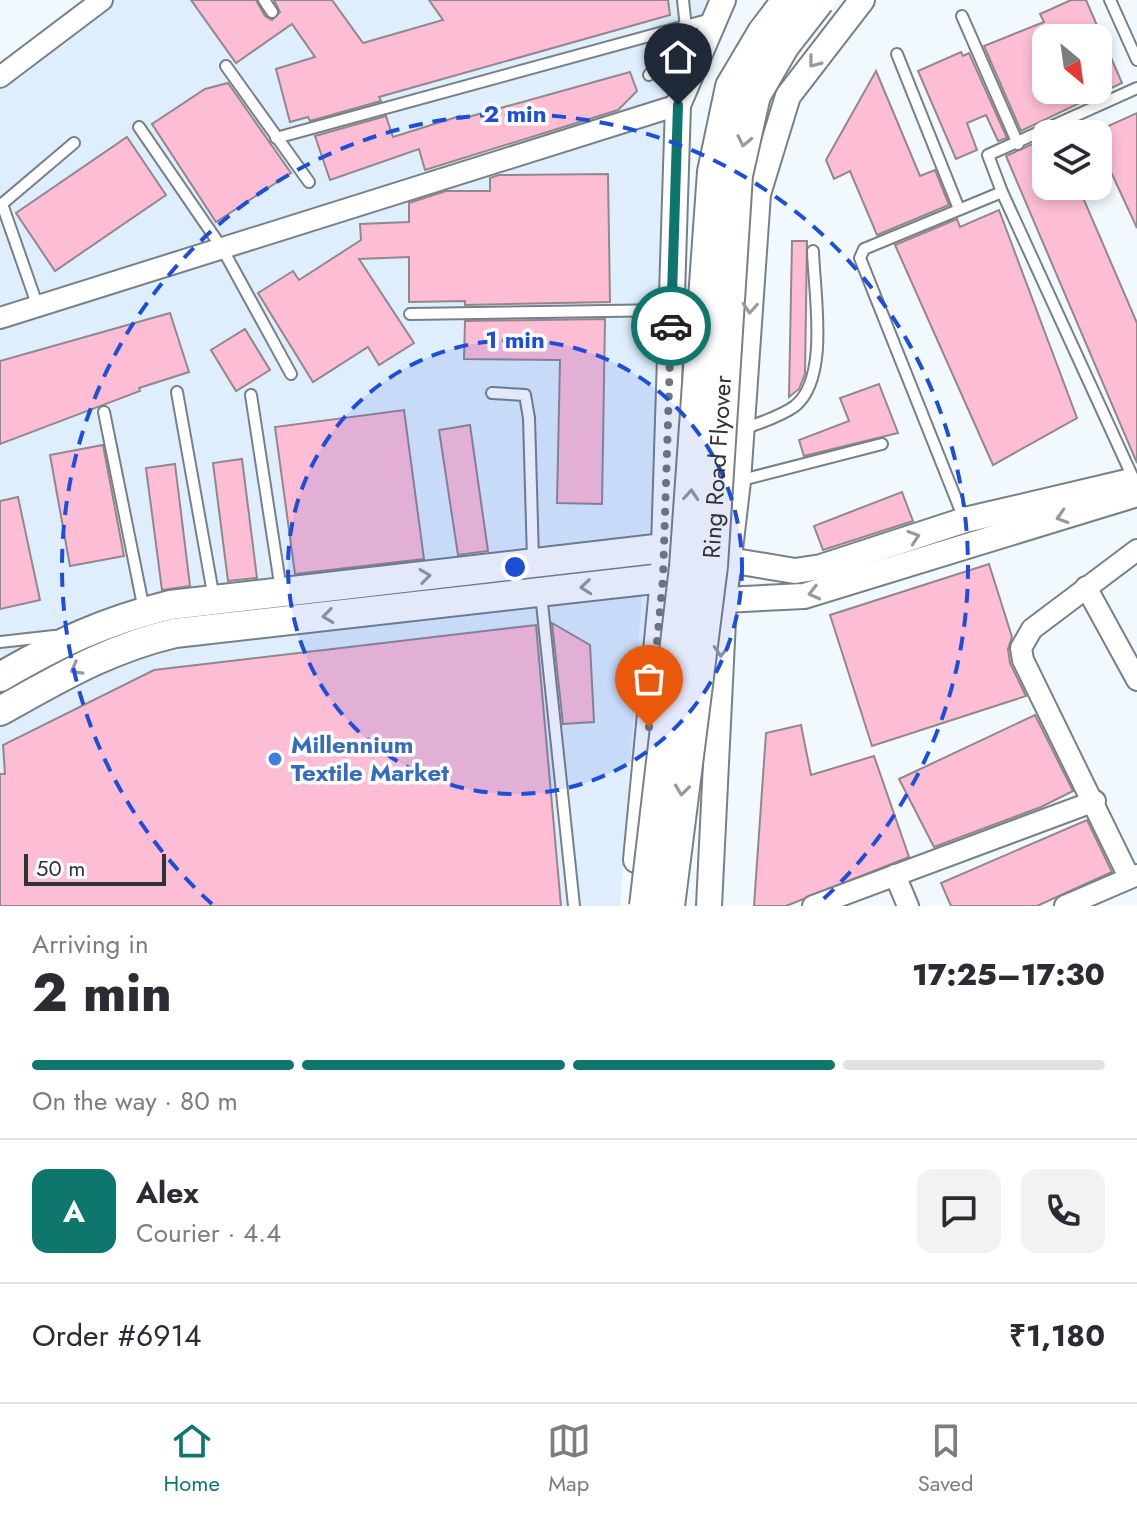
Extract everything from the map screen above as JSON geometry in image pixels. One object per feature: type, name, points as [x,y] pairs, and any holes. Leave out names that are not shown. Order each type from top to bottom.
[{"type":"highway","name":"Ring Road Flyover","points":[[646,906],[686,567],[714,172],[732,87],[764,33],[789,0]]},
{"type":"highway","name":"Ring Road Flyover","points":[[668,906],[711,566],[736,175],[754,95],[783,45],[818,0]]},
{"type":"main road","points":[[0,677],[76,634],[144,611],[214,600],[664,548]]},
{"type":"main road","points":[[0,711],[92,660],[128,644],[175,633],[663,578]]},
{"type":"street","points":[[0,77],[102,0]]},
{"type":"street","points":[[709,906],[724,600],[738,481],[758,194],[788,96],[862,0]]},
{"type":"street","points":[[632,906],[663,578],[678,105],[718,9]]},
{"type":"street","points":[[0,318],[678,105]]},
{"type":"street","points":[[664,548],[795,571],[821,567],[965,520],[1136,484]]},
{"type":"street","points":[[663,578],[724,600],[804,596],[1136,484]]},
{"type":"street","points":[[1065,906],[1133,876],[1023,660],[1021,648],[1032,629],[1137,550]]},
{"type":"street","points":[[1086,587],[1137,680]]},
{"type":"street","points":[[813,906],[1095,801]]},
{"type":"street","points":[[895,875],[908,906]]},
{"type":"lane","points":[[264,0],[272,12]]},
{"type":"lane","points":[[649,75],[686,28],[683,0]]},
{"type":"lane","points":[[1110,0],[1137,60]]},
{"type":"lane","points":[[276,138],[686,28],[718,9]]},
{"type":"lane","points":[[962,16],[1018,144]]},
{"type":"lane","points":[[897,54],[959,209]]},
{"type":"lane","points":[[226,66],[309,182]]},
{"type":"lane","points":[[1136,484],[1002,192],[988,155],[1137,88]]},
{"type":"lane","points":[[139,127],[222,248],[291,374]]},
{"type":"lane","points":[[38,307],[2,204],[74,143]]},
{"type":"lane","points":[[965,520],[860,258],[864,249],[1002,192]]},
{"type":"lane","points":[[742,430],[781,415],[798,404],[817,370],[813,251]]},
{"type":"lane","points":[[410,314],[671,310]]},
{"type":"lane","points":[[177,392],[214,600]]},
{"type":"lane","points":[[492,393],[525,395],[529,418],[533,563]]},
{"type":"lane","points":[[251,395],[282,592]]},
{"type":"lane","points":[[104,412],[144,611]]},
{"type":"lane","points":[[738,481],[882,444]]},
{"type":"lane","points":[[541,592],[574,906]]},
{"type":"lane","points":[[0,642],[76,634]]},
{"type":"shaded area","points":[[111,0],[715,0],[672,99],[651,540],[169,603],[0,673],[0,83]]},
{"type":"shaded area","name":"Millennium Textile Market","points":[[642,595],[620,906],[0,906],[0,720],[131,648]]},
{"type":"building","points":[[191,0],[256,0],[265,16],[272,20],[280,12],[274,0],[332,0],[363,43],[443,20],[429,0],[668,0],[670,15],[379,97],[381,101],[310,121],[308,117],[290,122],[276,69],[315,57],[292,24],[236,63]]},
{"type":"building","points":[[1071,0],[1086,0],[1096,24],[1039,24],[1044,22],[1040,14]]},
{"type":"building","points":[[1032,27],[1032,104],[1078,104],[1044,120],[1032,120],[1032,126],[1021,131],[984,46]]},
{"type":"building","points":[[961,52],[963,56],[969,53],[1007,138],[998,141],[986,115],[967,123],[977,150],[956,159],[918,71]]},
{"type":"building","points":[[1112,60],[1122,83],[1112,88]]},
{"type":"building","points":[[876,71],[920,176],[935,170],[949,205],[877,235],[850,171],[834,179],[826,160]]},
{"type":"building","points":[[630,72],[637,91],[618,110],[425,170],[419,149],[330,180],[315,136],[386,116],[393,137],[460,116],[461,119]]},
{"type":"building","points":[[228,83],[291,173],[216,222],[152,124],[205,89]]},
{"type":"building","points":[[1137,113],[1137,228],[1112,174],[1112,124]]},
{"type":"building","points":[[127,137],[166,195],[55,271],[16,213]]},
{"type":"building","points":[[1032,144],[1032,200],[1084,200],[1137,323],[1137,463],[1006,156]]},
{"type":"building","points":[[608,174],[610,302],[465,305],[465,301],[409,302],[409,257],[359,259],[414,343],[379,365],[368,347],[313,382],[258,293],[293,271],[299,280],[361,240],[360,224],[409,222],[409,203],[446,191],[490,191],[490,178],[499,175]]},
{"type":"building","points":[[999,210],[1077,418],[993,465],[895,245],[957,219],[960,227]]},
{"type":"building","points":[[792,241],[807,241],[805,374],[799,389],[789,397]]},
{"type":"building","points":[[170,313],[189,372],[139,388],[140,391],[0,444],[0,361]]},
{"type":"building","points":[[605,319],[602,504],[557,503],[560,360],[464,359],[465,321]]},
{"type":"building","points":[[245,329],[270,370],[236,391],[211,350]]},
{"type":"building","points":[[879,384],[898,433],[804,456],[799,440],[849,421],[840,398]]},
{"type":"building","points":[[404,410],[424,559],[295,574],[275,427]]},
{"type":"building","points":[[470,425],[488,551],[458,555],[439,430]]},
{"type":"building","points":[[103,445],[124,556],[70,566],[50,455]]},
{"type":"building","points":[[242,459],[257,578],[228,581],[213,463]]},
{"type":"building","points":[[175,464],[190,586],[162,590],[146,468]]},
{"type":"building","points":[[902,492],[913,521],[823,550],[814,526]]},
{"type":"building","points":[[18,497],[40,600],[0,609],[0,501]]},
{"type":"building","points":[[989,564],[1012,637],[1008,649],[1010,663],[1026,696],[872,746],[830,615]]},
{"type":"building","points":[[552,623],[590,645],[594,722],[563,724]]},
{"type":"building","name":"Millennium Textile Market","points":[[536,625],[561,906],[0,906],[0,774],[5,774],[3,745],[154,670]]},
{"type":"building","points":[[1035,715],[1073,791],[1041,807],[934,847],[899,779]]},
{"type":"building","points":[[801,725],[811,775],[874,756],[909,857],[786,906],[754,906],[766,733]]},
{"type":"building","points":[[1087,820],[1112,872],[1037,906],[951,906],[941,883]]},
{"type":"way so far","points":[[649,727],[663,578],[671,326]]},
{"type":"place","name":"Millennium Textile Market","points":[[275,759]]},
{"type":"route","points":[[671,326],[678,105]]}]
